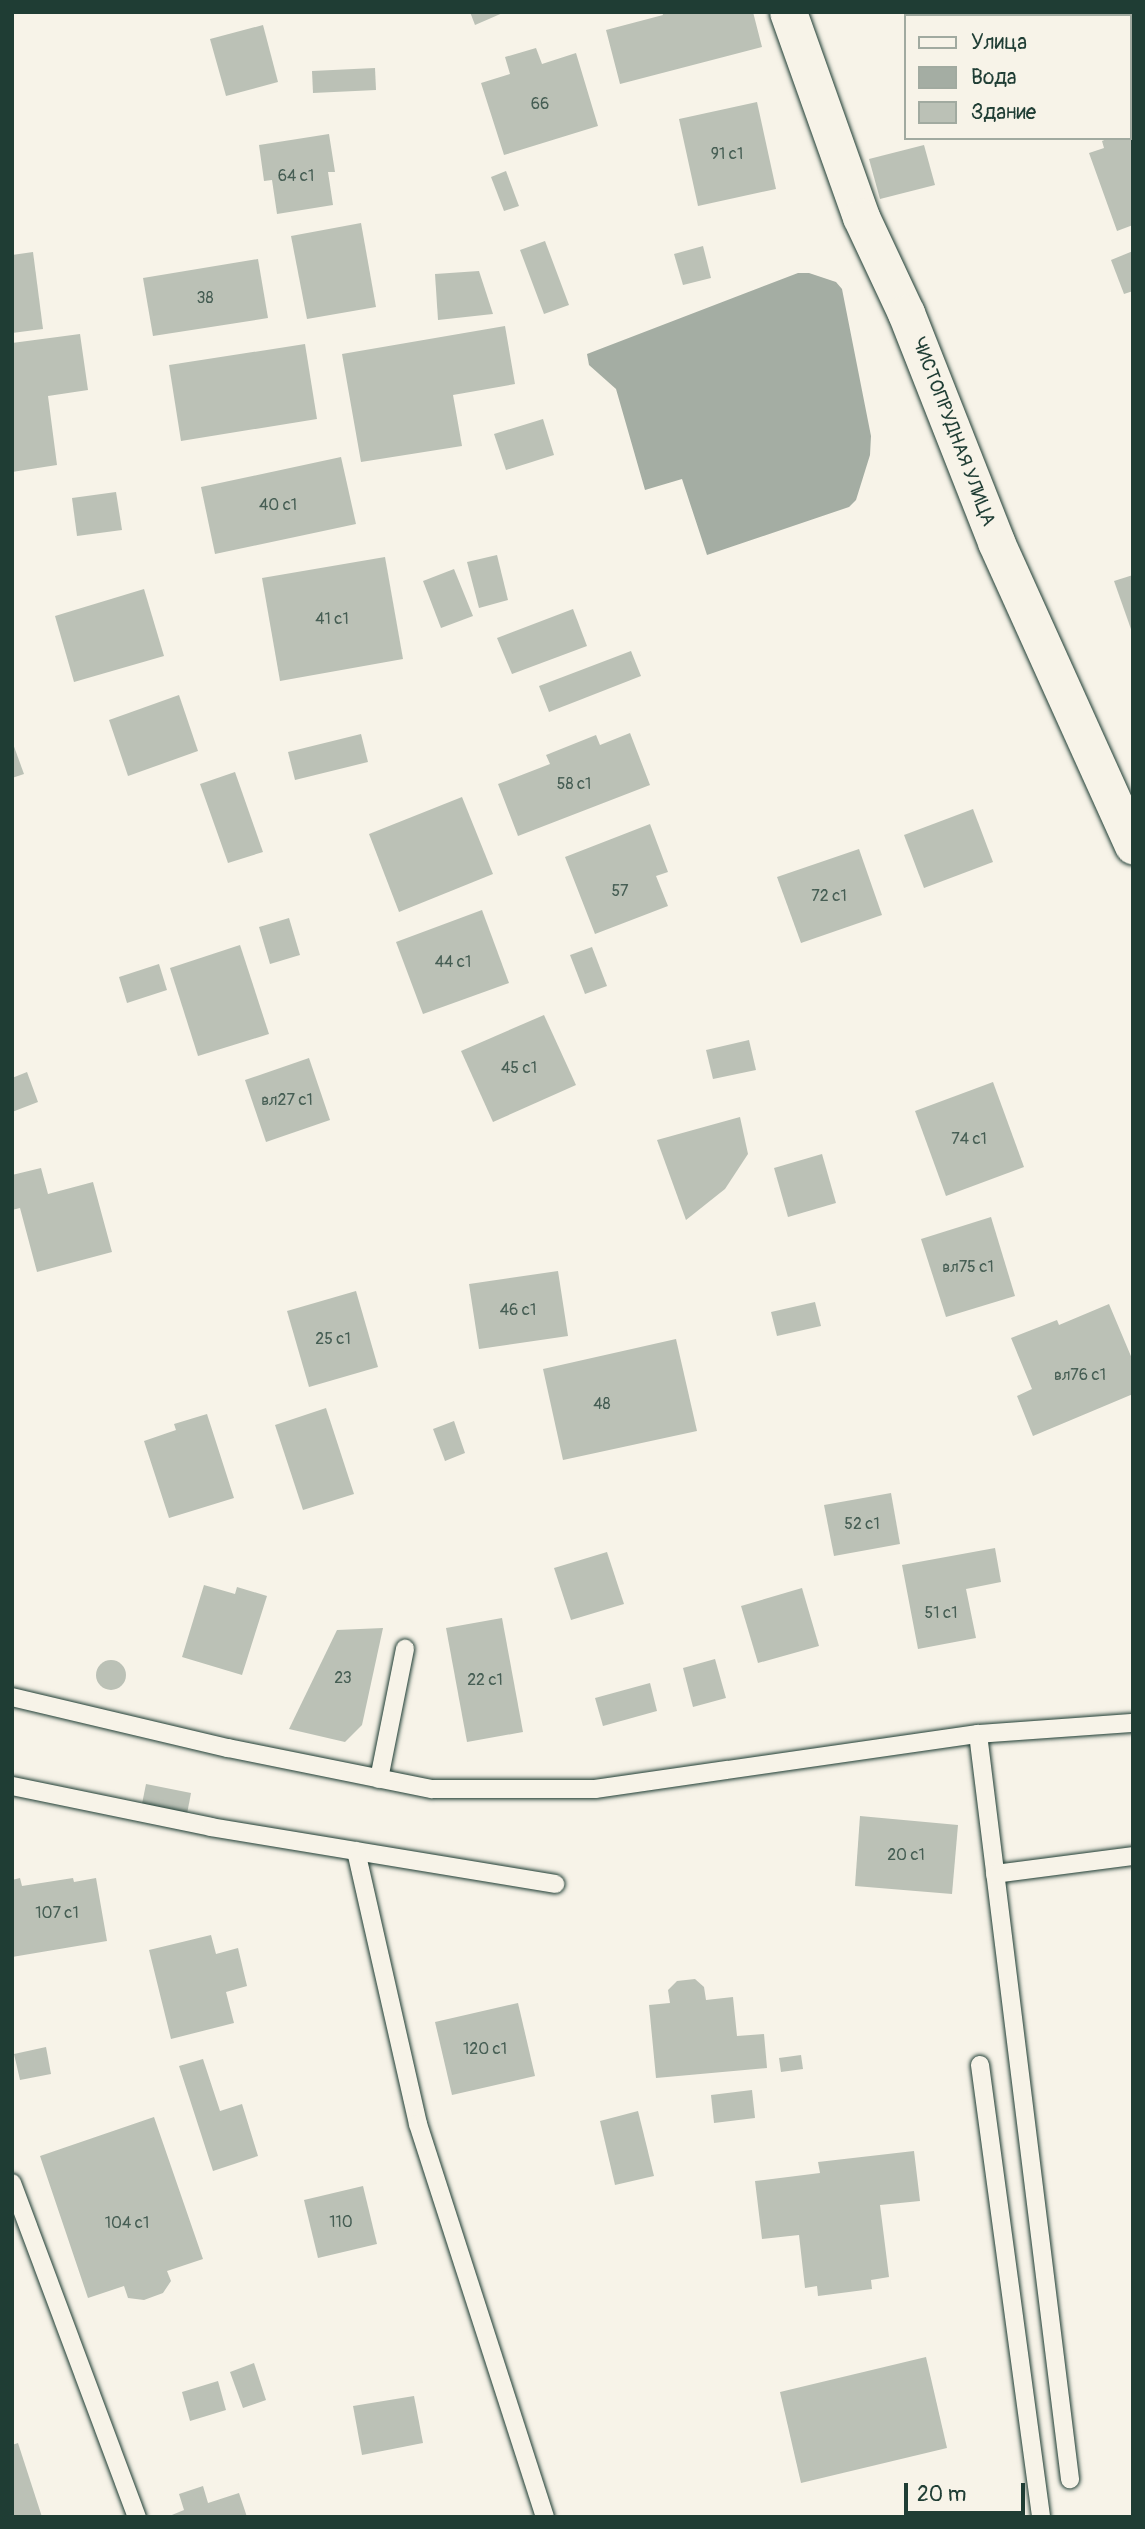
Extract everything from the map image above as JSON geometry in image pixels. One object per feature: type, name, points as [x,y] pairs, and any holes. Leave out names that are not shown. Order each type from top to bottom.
[{"type":"street","name":"ЧИСТОПРУДНАЯ УЛИЦА","points":[[788,12],[861,217],[906,313],[996,542],[1133,846]]},
{"type":"lane","points":[[379,1779],[405,1648]]},
{"type":"lane","points":[[12,1697],[170,1735],[432,1789],[595,1789],[978,1734],[1133,1723]]},
{"type":"lane","points":[[978,1734],[1070,2479]]},
{"type":"lane","points":[[12,1786],[211,1827],[555,1884]]},
{"type":"lane","points":[[356,1851],[418,2124],[545,2517]]},
{"type":"lane","points":[[995,1874],[1133,1856]]},
{"type":"lane","points":[[980,2065],[1041,2517]]},
{"type":"lane","points":[[12,2183],[137,2517]]},
{"type":"water","points":[[798,273],[809,273],[836,282],[842,289],[871,436],[870,455],[856,500],[849,507],[707,555],[682,479],[645,490],[616,389],[589,365],[587,354]]},
{"type":"building","points":[[470,12],[505,12],[475,25]]},
{"type":"building","points":[[662,12],[753,12],[762,47],[620,84],[606,30],[663,15]]},
{"type":"building","points":[[1126,12],[1126,14],[1045,14]]},
{"type":"building","points":[[263,25],[278,82],[226,96],[210,39]]},
{"type":"building","points":[[536,48],[542,64],[576,53],[598,126],[504,155],[481,83],[510,74],[505,57]]},
{"type":"building","points":[[375,68],[376,90],[313,93],[312,71]]},
{"type":"building","points":[[757,102],[776,189],[698,206],[679,119]]},
{"type":"building","points":[[329,134],[335,172],[328,172],[333,205],[277,214],[272,180],[264,181],[259,145]]},
{"type":"building","points":[[1133,138],[1133,225],[1117,231],[1089,153],[1104,148],[1102,141]]},
{"type":"building","points":[[924,145],[935,185],[880,199],[869,159]]},
{"type":"building","points":[[506,171],[519,206],[504,211],[491,177]]},
{"type":"building","points":[[361,223],[376,307],[307,319],[291,236]]},
{"type":"building","points":[[545,241],[569,305],[544,314],[520,250]]},
{"type":"building","points":[[703,246],[711,278],[683,285],[674,254]]},
{"type":"building","points":[[1133,251],[1133,291],[1124,294],[1111,260]]},
{"type":"building","points":[[33,252],[43,329],[12,333],[12,255]]},
{"type":"building","points":[[258,259],[268,318],[153,336],[143,278]]},
{"type":"building","points":[[479,271],[493,314],[438,320],[435,274]]},
{"type":"building","points":[[505,326],[515,384],[453,395],[462,446],[361,462],[342,354]]},
{"type":"building","points":[[80,334],[88,390],[48,396],[57,465],[12,472],[12,343]]},
{"type":"building","points":[[305,344],[317,419],[181,441],[169,365]]},
{"type":"building","points":[[543,419],[554,455],[506,470],[494,434]]},
{"type":"building","points":[[341,457],[356,524],[215,554],[201,487]]},
{"type":"building","points":[[116,492],[122,530],[77,536],[72,498]]},
{"type":"building","points":[[497,555],[508,600],[479,608],[467,562]]},
{"type":"building","points":[[385,557],[403,659],[280,681],[262,578]]},
{"type":"building","points":[[454,569],[473,616],[441,628],[423,581]]},
{"type":"building","points":[[1133,575],[1133,632],[1132,632],[1114,581]]},
{"type":"building","points":[[144,589],[164,656],[74,682],[55,616]]},
{"type":"building","points":[[573,609],[587,646],[512,674],[497,638]]},
{"type":"building","points":[[631,651],[641,676],[549,712],[539,686]]},
{"type":"building","points":[[179,695],[198,751],[128,776],[109,720]]},
{"type":"building","points":[[630,733],[650,785],[518,836],[498,784],[550,764],[546,755],[596,735],[600,745]]},
{"type":"building","points":[[361,734],[368,762],[295,780],[288,752]]},
{"type":"building","points":[[12,741],[24,774],[12,778]]},
{"type":"building","points":[[235,772],[263,852],[228,863],[200,784]]},
{"type":"building","points":[[462,797],[493,874],[399,912],[369,834]]},
{"type":"building","points":[[973,809],[993,862],[924,888],[904,835]]},
{"type":"building","points":[[650,824],[668,872],[656,876],[668,906],[595,934],[565,857]]},
{"type":"building","points":[[859,849],[882,915],[801,943],[777,877]]},
{"type":"building","points":[[482,910],[509,983],[423,1014],[396,942]]},
{"type":"building","points":[[289,918],[300,955],[270,964],[259,927]]},
{"type":"building","points":[[240,945],[269,1034],[198,1056],[170,968]]},
{"type":"building","points":[[592,947],[607,986],[585,994],[570,955]]},
{"type":"building","points":[[159,964],[167,990],[127,1003],[119,977]]},
{"type":"building","points":[[544,1015],[576,1085],[493,1122],[461,1051]]},
{"type":"building","points":[[749,1040],[756,1070],[713,1079],[706,1050]]},
{"type":"building","points":[[309,1058],[330,1120],[266,1142],[245,1080]]},
{"type":"building","points":[[27,1072],[38,1102],[12,1112],[12,1078]]},
{"type":"building","points":[[993,1082],[1024,1167],[946,1196],[915,1111]]},
{"type":"building","points":[[740,1117],[748,1154],[725,1189],[686,1220],[657,1140]]},
{"type":"building","points":[[822,1154],[836,1203],[788,1217],[774,1168]]},
{"type":"building","points":[[41,1168],[48,1194],[93,1182],[112,1252],[37,1272],[20,1208],[12,1210],[12,1175]]},
{"type":"building","points":[[991,1217],[1015,1296],[946,1317],[921,1239]]},
{"type":"building","points":[[558,1271],[568,1336],[479,1349],[469,1284]]},
{"type":"building","points":[[356,1291],[378,1367],[309,1387],[287,1311]]},
{"type":"building","points":[[815,1302],[821,1326],[777,1336],[771,1312]]},
{"type":"building","points":[[1109,1304],[1133,1361],[1133,1394],[1033,1436],[1017,1396],[1032,1389],[1011,1338],[1057,1320],[1059,1325]]},
{"type":"building","points":[[676,1339],[697,1431],[563,1460],[543,1369]]},
{"type":"building","points":[[326,1408],[354,1494],[303,1510],[275,1425]]},
{"type":"building","points":[[207,1414],[234,1498],[169,1518],[144,1441],[176,1430],[174,1424]]},
{"type":"building","points":[[454,1421],[465,1453],[445,1461],[433,1429]]},
{"type":"building","points":[[891,1493],[900,1544],[834,1556],[824,1505]]},
{"type":"building","points":[[995,1548],[1001,1582],[966,1589],[976,1638],[918,1649],[902,1565]]},
{"type":"building","points":[[607,1552],[624,1604],[571,1620],[554,1568]]},
{"type":"building","points":[[204,1585],[235,1594],[237,1587],[267,1596],[242,1675],[182,1657]]},
{"type":"building","points":[[802,1588],[819,1646],[758,1663],[741,1606]]},
{"type":"building","points":[[502,1618],[523,1732],[467,1742],[446,1628]]},
{"type":"building","points":[[383,1628],[362,1725],[345,1742],[289,1729],[337,1630]]},
{"type":"building","points":[[715,1659],[726,1698],[693,1707],[683,1668]]},
{"type":"building","points":[[111,1660],[122,1664],[126,1675],[122,1686],[111,1690],[100,1686],[96,1675],[100,1664]]},
{"type":"building","points":[[650,1683],[657,1711],[603,1726],[595,1698]]},
{"type":"building","points":[[146,1784],[191,1793],[187,1814],[142,1804]]},
{"type":"building","points":[[860,1816],[958,1825],[952,1894],[855,1886]]},
{"type":"building","points":[[20,1878],[22,1886],[73,1878],[74,1882],[96,1878],[107,1941],[12,1957],[12,1880]]},
{"type":"building","points":[[211,1935],[216,1954],[238,1948],[247,1986],[226,1992],[234,2023],[171,2039],[149,1950]]},
{"type":"building","points":[[695,1979],[704,1987],[706,2000],[733,1997],[737,2036],[764,2034],[767,2068],[656,2078],[649,2005],[670,2003],[668,1990],[677,1981]]},
{"type":"building","points":[[518,2003],[535,2076],[452,2095],[435,2022]]},
{"type":"building","points":[[46,2047],[51,2074],[20,2080],[14,2054]]},
{"type":"building","points":[[801,2055],[803,2069],[781,2072],[779,2058]]},
{"type":"building","points":[[203,2059],[220,2111],[242,2104],[258,2156],[213,2171],[179,2066]]},
{"type":"building","points":[[752,2090],[755,2118],[714,2123],[711,2095]]},
{"type":"building","points":[[638,2111],[654,2176],[615,2185],[600,2121]]},
{"type":"building","points":[[154,2117],[203,2259],[167,2271],[171,2281],[163,2293],[144,2300],[128,2298],[124,2286],[88,2298],[40,2156]]},
{"type":"building","points":[[914,2151],[920,2201],[880,2205],[889,2277],[871,2280],[872,2289],[818,2296],[817,2286],[805,2288],[799,2235],[762,2239],[755,2181],[820,2173],[818,2162]]},
{"type":"building","points":[[363,2186],[377,2244],[318,2258],[304,2200]]},
{"type":"building","points":[[926,2357],[947,2448],[801,2483],[780,2392]]},
{"type":"building","points":[[254,2363],[266,2400],[243,2408],[230,2372]]},
{"type":"building","points":[[218,2381],[226,2410],[190,2421],[182,2392]]},
{"type":"building","points":[[414,2396],[423,2443],[362,2455],[353,2406]]},
{"type":"building","points":[[18,2443],[42,2517],[12,2517],[12,2445]]},
{"type":"building","points":[[203,2486],[208,2503],[239,2493],[247,2517],[167,2517],[184,2510],[179,2494]]}]
